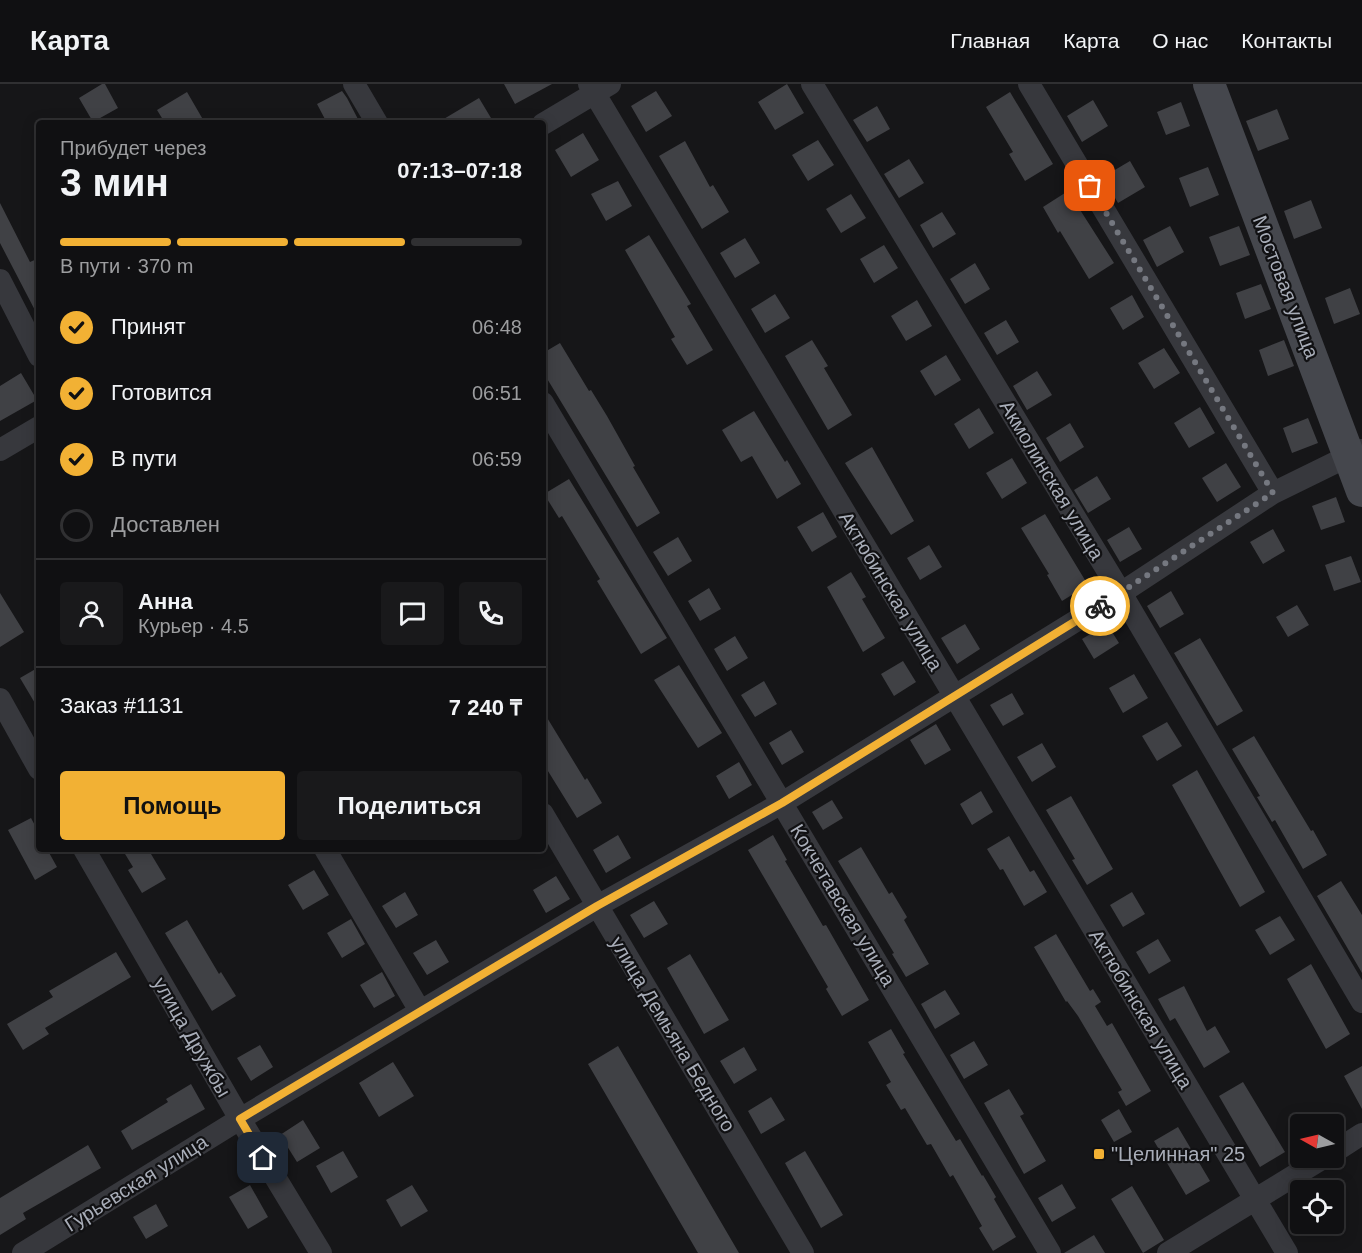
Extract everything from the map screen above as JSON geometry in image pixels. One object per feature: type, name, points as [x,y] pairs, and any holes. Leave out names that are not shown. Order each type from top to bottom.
[{"type":"street","points":[[354,84],[375,120]]},
{"type":"street","name":"Акмолинская улица","points":[[812,84],[1121,593],[1362,1002]]},
{"type":"street","points":[[1029,84],[1273,493]]},
{"type":"street","name":"Мостовая улица","points":[[1209,84],[1355,453],[1362,490]]},
{"type":"street","points":[[546,122],[598,87]]},
{"type":"street","name":"Актюбинская улица","points":[[598,87],[954,697],[1287,1253]]},
{"type":"street","points":[[0,280],[36,350]]},
{"type":"street","name":"Кокчетавская улица","points":[[546,408],[1050,1253]]},
{"type":"street","points":[[0,450],[36,429]]},
{"type":"street","name":"Гурьевская улица","points":[[23,1253],[240,1119],[597,906],[782,803],[1121,593],[1273,493],[1355,453]]},
{"type":"street","points":[[0,699],[36,764]]},
{"type":"street","name":"улица Демьяна Бедного","points":[[546,819],[803,1253]]},
{"type":"street","name":"улица Дружбы","points":[[86,852],[240,1119],[321,1253]]},
{"type":"street","points":[[327,852],[420,1011]]},
{"type":"street","points":[[1344,1146],[1362,1134]]},
{"type":"street","points":[[1168,1253],[1306,1168]]},
{"type":"building","points":[[105,84],[118,108],[97,120],[92,120],[79,98]]},
{"type":"building","points":[[504,84],[552,84],[515,104]]},
{"type":"building","points":[[787,84],[804,113],[775,130],[758,102]]},
{"type":"building","points":[[342,91],[358,120],[325,120],[317,104]]},
{"type":"building","points":[[656,91],[672,116],[646,132],[631,106]]},
{"type":"building","points":[[187,92],[203,120],[163,120],[157,110]]},
{"type":"building","points":[[1010,92],[1053,164],[1025,181],[1009,154],[1013,152],[986,107]]},
{"type":"building","points":[[479,98],[492,120],[442,120]]},
{"type":"building","points":[[1093,100],[1108,126],[1082,142],[1067,116]]},
{"type":"building","points":[[1181,102],[1190,126],[1166,135],[1157,112]]},
{"type":"building","points":[[877,106],[890,129],[867,142],[853,120]]},
{"type":"building","points":[[1277,109],[1289,139],[1258,151],[1246,121]]},
{"type":"building","points":[[583,133],[599,160],[571,177],[555,150]]},
{"type":"building","points":[[818,140],[834,165],[808,181],[792,155]]},
{"type":"building","points":[[685,141],[710,187],[713,185],[729,212],[702,229],[659,156]]},
{"type":"building","points":[[909,159],[924,183],[899,198],[884,174]]},
{"type":"building","points":[[1130,161],[1145,187],[1118,203],[1103,177]]},
{"type":"building","points":[[1208,167],[1219,195],[1190,207],[1179,178]]},
{"type":"building","points":[[618,181],[632,206],[606,221],[591,194]]},
{"type":"building","points":[[1068,191],[1114,263],[1089,279],[1043,207]]},
{"type":"building","points":[[851,194],[866,218],[841,233],[826,209]]},
{"type":"building","points":[[1311,200],[1322,228],[1294,239],[1284,211]]},
{"type":"building","points":[[0,203],[30,262],[36,259],[36,312],[0,243]]},
{"type":"building","points":[[942,212],[956,234],[933,248],[920,225]]},
{"type":"building","points":[[1170,226],[1184,252],[1157,267],[1143,240]]},
{"type":"building","points":[[1239,226],[1250,255],[1220,266],[1209,237]]},
{"type":"building","points":[[649,235],[691,304],[687,306],[713,350],[687,365],[671,339],[675,337],[625,250]]},
{"type":"building","points":[[745,238],[760,263],[735,278],[720,253]]},
{"type":"building","points":[[884,245],[898,268],[874,283],[860,259]]},
{"type":"building","points":[[975,263],[990,289],[965,304],[950,279]]},
{"type":"building","points":[[1261,284],[1271,309],[1245,319],[1236,293]]},
{"type":"building","points":[[1350,288],[1360,314],[1334,324],[1325,298]]},
{"type":"building","points":[[775,294],[790,318],[765,333],[751,309]]},
{"type":"building","points":[[1132,295],[1144,317],[1123,330],[1110,308]]},
{"type":"building","points":[[917,300],[932,326],[906,341],[891,316]]},
{"type":"building","points":[[1006,320],[1019,342],[997,355],[984,333]]},
{"type":"building","points":[[812,340],[828,366],[824,368],[852,415],[828,430],[785,356]]},
{"type":"building","points":[[1284,340],[1294,366],[1268,376],[1259,350]]},
{"type":"building","points":[[560,343],[607,416],[660,513],[637,527],[546,377],[546,351]]},
{"type":"building","points":[[1164,348],[1180,373],[1154,389],[1138,363]]},
{"type":"building","points":[[946,355],[961,380],[935,396],[920,371]]},
{"type":"building","points":[[1037,371],[1052,395],[1027,410],[1013,386]]},
{"type":"building","points":[[21,373],[36,401],[0,421],[0,386]]},
{"type":"building","points":[[1200,407],[1215,433],[1189,448],[1174,423]]},
{"type":"building","points":[[979,408],[994,433],[969,449],[954,424]]},
{"type":"building","points":[[754,411],[801,484],[777,499],[752,456],[741,462],[722,430]]},
{"type":"building","points":[[1308,418],[1318,443],[1292,453],[1283,428]]},
{"type":"building","points":[[1070,423],[1084,447],[1060,462],[1046,438]]},
{"type":"building","points":[[872,447],[914,521],[891,535],[845,463]]},
{"type":"building","points":[[1012,458],[1027,483],[1002,499],[986,473]]},
{"type":"building","points":[[1226,463],[1241,487],[1217,502],[1202,478]]},
{"type":"building","points":[[1097,476],[1111,499],[1088,513],[1074,490]]},
{"type":"building","points":[[569,479],[667,638],[641,654],[597,581],[600,579],[562,516],[559,518],[546,497],[546,493]]},
{"type":"building","points":[[1336,497],[1345,522],[1321,530],[1312,506]]},
{"type":"building","points":[[823,512],[837,537],[812,552],[797,527]]},
{"type":"building","points":[[1045,514],[1088,585],[1062,601],[1047,575],[1049,574],[1021,528]]},
{"type":"building","points":[[1129,527],[1142,549],[1120,562],[1107,540]]},
{"type":"building","points":[[1273,529],[1285,551],[1263,564],[1250,542]]},
{"type":"building","points":[[678,537],[692,561],[668,576],[653,552]]},
{"type":"building","points":[[929,545],[942,567],[920,580],[907,558]]},
{"type":"building","points":[[1351,556],[1361,582],[1334,591],[1325,565]]},
{"type":"building","points":[[851,572],[866,597],[862,599],[885,638],[863,652],[827,587]]},
{"type":"building","points":[[709,588],[721,609],[700,621],[688,601]]},
{"type":"building","points":[[1171,591],[1184,614],[1160,628],[1147,606]]},
{"type":"building","points":[[0,593],[24,632],[0,647]]},
{"type":"building","points":[[1297,605],[1309,625],[1288,637],[1276,617]]},
{"type":"building","points":[[965,624],[980,649],[957,664],[941,638]]},
{"type":"building","points":[[1107,624],[1119,643],[1094,659],[1082,639]]},
{"type":"building","points":[[735,636],[748,658],[727,671],[714,649]]},
{"type":"building","points":[[1200,638],[1243,711],[1217,726],[1174,653]]},
{"type":"building","points":[[903,661],[916,682],[894,696],[881,674]]},
{"type":"building","points":[[679,665],[722,733],[698,748],[654,680]]},
{"type":"building","points":[[36,669],[36,705],[20,678]]},
{"type":"building","points":[[1134,674],[1148,698],[1123,713],[1109,688]]},
{"type":"building","points":[[764,681],[777,704],[755,717],[741,695]]},
{"type":"building","points":[[1012,693],[1024,714],[1003,726],[990,705]]},
{"type":"building","points":[[546,716],[585,780],[587,778],[602,803],[577,818],[546,768]]},
{"type":"building","points":[[1167,722],[1182,746],[1157,761],[1142,736]]},
{"type":"building","points":[[936,724],[951,750],[925,765],[910,740]]},
{"type":"building","points":[[791,730],[804,752],[782,765],[769,743]]},
{"type":"building","points":[[1254,736],[1327,855],[1303,869],[1275,820],[1272,822],[1257,797],[1260,796],[1232,749]]},
{"type":"building","points":[[1042,743],[1056,767],[1032,782],[1017,757]]},
{"type":"building","points":[[739,762],[752,785],[729,799],[716,776]]},
{"type":"building","points":[[1197,770],[1265,892],[1240,907],[1172,785]]},
{"type":"building","points":[[981,791],[993,812],[972,825],[960,804]]},
{"type":"building","points":[[1071,796],[1113,869],[1087,885],[1072,860],[1075,859],[1046,810]]},
{"type":"building","points":[[832,800],[843,818],[823,830],[812,812]]},
{"type":"building","points":[[31,818],[36,827],[36,852],[49,852],[57,867],[35,880],[8,830]]},
{"type":"building","points":[[618,835],[631,858],[606,873],[593,850]]},
{"type":"building","points":[[773,835],[787,860],[785,861],[823,926],[826,925],[869,1000],[842,1016],[826,989],[828,987],[748,850]]},
{"type":"building","points":[[1009,836],[1030,872],[1034,870],[1047,892],[1024,906],[1003,869],[1000,870],[987,849]]},
{"type":"building","points":[[861,847],[889,894],[892,892],[907,917],[904,920],[929,964],[906,977],[838,861]]},
{"type":"building","points":[[124,852],[150,852],[166,879],[142,893],[128,870],[133,867]]},
{"type":"building","points":[[314,870],[329,895],[303,910],[288,885]]},
{"type":"building","points":[[556,876],[570,899],[546,913],[533,890]]},
{"type":"building","points":[[1341,881],[1362,915],[1362,973],[1317,896]]},
{"type":"building","points":[[405,892],[418,915],[396,928],[382,906]]},
{"type":"building","points":[[1132,892],[1145,914],[1123,927],[1110,905]]},
{"type":"building","points":[[654,901],[668,924],[644,938],[630,915]]},
{"type":"building","points":[[1280,916],[1295,940],[1270,955],[1255,930]]},
{"type":"building","points":[[351,919],[365,944],[342,958],[327,933]]},
{"type":"building","points":[[187,920],[219,974],[221,972],[236,996],[212,1011],[165,933]]},
{"type":"building","points":[[1056,934],[1090,991],[1093,989],[1101,1002],[1095,1006],[1107,1026],[1112,1023],[1151,1091],[1126,1106],[1118,1092],[1122,1090],[1034,947]]},
{"type":"building","points":[[1158,939],[1171,961],[1149,974],[1136,952]]},
{"type":"building","points":[[436,940],[449,962],[427,975],[413,953]]},
{"type":"building","points":[[116,952],[131,977],[45,1028],[49,1034],[23,1050],[7,1024],[53,997],[49,991]]},
{"type":"building","points":[[690,954],[729,1020],[704,1034],[667,968]]},
{"type":"building","points":[[1311,964],[1350,1034],[1326,1049],[1287,979]]},
{"type":"building","points":[[382,972],[395,996],[374,1008],[360,985]]},
{"type":"building","points":[[1184,986],[1207,1031],[1215,1026],[1230,1052],[1204,1068],[1175,1018],[1170,1021],[1158,999]]},
{"type":"building","points":[[945,990],[960,1014],[935,1029],[921,1004]]},
{"type":"building","points":[[891,1029],[905,1053],[903,1054],[956,1141],[960,1139],[983,1175],[1016,1237],[993,1251],[979,1228],[982,1226],[953,1175],[950,1177],[931,1144],[927,1145],[905,1108],[901,1110],[886,1085],[891,1082],[868,1042]]},
{"type":"building","points":[[974,1041],[988,1065],[964,1079],[950,1055]]},
{"type":"building","points":[[260,1045],[273,1067],[251,1081],[237,1058]]},
{"type":"building","points":[[618,1046],[739,1253],[698,1253],[588,1064]]},
{"type":"building","points":[[744,1047],[757,1070],[734,1084],[720,1061]]},
{"type":"building","points":[[393,1062],[414,1096],[379,1117],[359,1083]]},
{"type":"building","points":[[1362,1066],[1362,1109],[1344,1076]]},
{"type":"building","points":[[1243,1082],[1285,1152],[1260,1167],[1219,1096]]},
{"type":"building","points":[[191,1084],[205,1109],[132,1150],[121,1131],[168,1102],[166,1099]]},
{"type":"building","points":[[1009,1089],[1024,1114],[1020,1116],[1046,1161],[1024,1174],[984,1103]]},
{"type":"building","points":[[771,1097],[785,1120],[761,1134],[748,1111]]},
{"type":"building","points":[[1119,1109],[1132,1132],[1114,1142],[1101,1120]]},
{"type":"building","points":[[303,1120],[320,1148],[297,1162],[280,1135]]},
{"type":"building","points":[[1178,1127],[1210,1181],[1186,1195],[1154,1141]]},
{"type":"building","points":[[88,1145],[101,1168],[23,1213],[26,1219],[0,1235],[0,1198]]},
{"type":"building","points":[[343,1151],[358,1177],[331,1193],[316,1166]]},
{"type":"building","points":[[805,1151],[843,1215],[821,1228],[785,1163]]},
{"type":"building","points":[[1062,1184],[1076,1208],[1052,1222],[1038,1198]]},
{"type":"building","points":[[250,1185],[268,1217],[248,1229],[229,1197]]},
{"type":"building","points":[[412,1185],[428,1211],[401,1227],[386,1200]]},
{"type":"building","points":[[1132,1186],[1164,1240],[1143,1253],[1111,1199]]},
{"type":"building","points":[[156,1204],[168,1226],[146,1239],[133,1217]]},
{"type":"building","points":[[1094,1235],[1105,1253],[1064,1253]]},
{"type":"way so far","points":[[1090,186],[1273,493],[1100,606]]},
{"type":"place","name":"\"Целинная\" 25","points":[[1099,1154]]},
{"type":"route","points":[[263,1158],[240,1119],[597,906],[782,803],[1100,606]]}]
